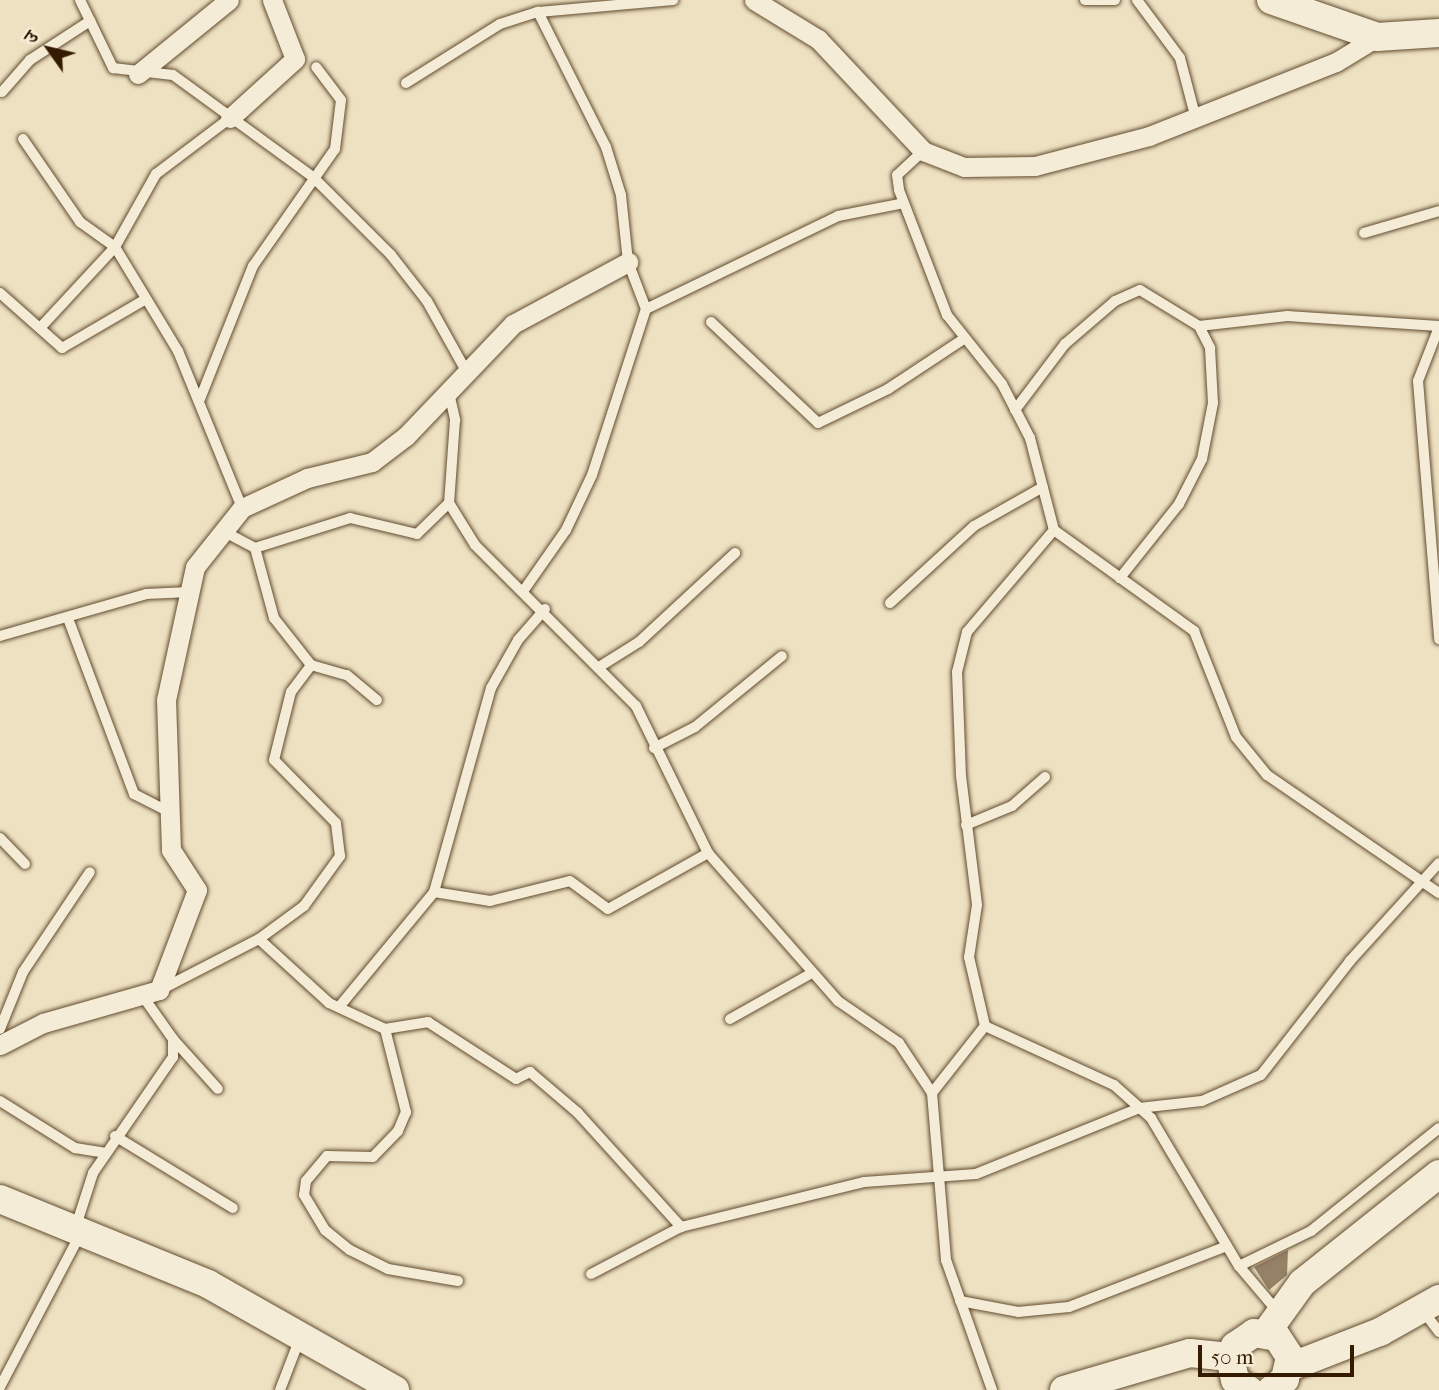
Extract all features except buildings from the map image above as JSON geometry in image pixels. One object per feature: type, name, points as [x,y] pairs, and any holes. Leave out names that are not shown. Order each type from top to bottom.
[{"type":"main road","points":[[1271,0],[1377,37],[1439,33]]},
{"type":"main road","points":[[1248,1390],[1235,1380],[1230,1357],[1243,1338],[1273,1324],[1302,1283],[1439,1174]]},
{"type":"main road","points":[[0,1199],[208,1284],[395,1390]]},
{"type":"main road","points":[[1273,1324],[1286,1346],[1286,1382],[1430,1304]]},
{"type":"main road","points":[[1064,1390],[1190,1353],[1230,1357]]},
{"type":"street","points":[[138,74],[229,0]]},
{"type":"street","points":[[230,118],[295,59],[272,0]]},
{"type":"street","points":[[754,0],[818,39],[923,151],[964,167],[1035,166],[1149,136],[1195,115],[1336,62],[1377,37]]},
{"type":"street","points":[[0,1045],[43,1023],[151,992],[197,890],[170,850],[166,810],[166,700],[195,567],[223,531],[242,508],[307,478],[372,462],[406,436],[465,369],[513,324],[628,262]]},
{"type":"lane","points":[[80,0],[113,68],[138,74],[163,70],[314,178],[391,255],[427,301],[465,369]]},
{"type":"lane","points":[[406,83],[500,24],[557,5],[673,0]]},
{"type":"lane","points":[[1084,0],[1115,0]]},
{"type":"lane","points":[[1137,0],[1180,58],[1195,115]]},
{"type":"lane","points":[[524,590],[566,530],[592,475],[646,309],[628,262],[621,195],[606,147],[538,12]]},
{"type":"lane","points":[[2,92],[30,60],[89,21]]},
{"type":"lane","points":[[201,399],[253,266],[335,149],[342,117],[341,100],[316,67]]},
{"type":"lane","points":[[40,328],[115,247],[156,174],[230,118]]},
{"type":"lane","points":[[23,139],[79,222],[115,247],[146,299],[201,399],[242,508]]},
{"type":"lane","points":[[923,151],[897,175],[904,204],[947,316],[1015,410],[1043,487],[1054,530],[1194,631],[1251,760],[1439,893]]},
{"type":"lane","points":[[646,309],[825,221],[904,204]]},
{"type":"lane","points":[[1364,233],[1439,211]]},
{"type":"lane","points":[[1015,410],[1065,344],[1115,301],[1140,290],[1199,326],[1210,348],[1213,403],[1202,458],[1179,504],[1120,578]]},
{"type":"lane","points":[[0,293],[62,348],[146,299]]},
{"type":"lane","points":[[1199,326],[1287,316],[1439,326],[1418,382],[1439,639]]},
{"type":"lane","points":[[711,322],[818,423],[965,338]]},
{"type":"lane","points":[[448,388],[455,420],[449,503],[475,545],[545,609],[636,706],[654,748],[708,853],[838,1001],[900,1043],[932,1093],[946,1260],[992,1390]]},
{"type":"lane","points":[[890,603],[974,526],[1043,487]]},
{"type":"lane","points":[[223,531],[255,548],[350,518],[417,534],[449,503]]},
{"type":"lane","points":[[985,1026],[969,957],[978,905],[966,825],[957,672],[967,632],[1054,530]]},
{"type":"lane","points":[[255,548],[274,618],[311,665],[346,675],[377,700]]},
{"type":"lane","points":[[599,667],[639,642],[735,553]]},
{"type":"lane","points":[[0,636],[69,621],[146,594],[189,592]]},
{"type":"lane","points":[[339,1007],[434,892],[491,688],[518,640],[545,609]]},
{"type":"lane","points":[[69,621],[134,794],[166,810]]},
{"type":"lane","points":[[654,748],[695,727],[782,656]]},
{"type":"lane","points":[[218,1089],[173,1039],[151,992],[259,939],[304,906],[340,856],[336,823],[274,760],[291,692],[311,665]]},
{"type":"lane","points":[[966,825],[1012,806],[1045,777]]},
{"type":"lane","points":[[0,838],[25,864]]},
{"type":"lane","points":[[434,892],[490,901],[570,881],[608,909],[708,853]]},
{"type":"lane","points":[[591,1274],[681,1227],[864,1182],[938,1174],[976,1174],[1139,1108],[1202,1101],[1261,1075],[1420,881],[1439,863]]},
{"type":"lane","points":[[0,1029],[23,972],[90,872]]},
{"type":"lane","points":[[259,939],[284,967],[339,1007],[385,1029],[428,1022],[516,1079],[530,1072],[578,1113],[681,1227]]},
{"type":"lane","points":[[730,1019],[812,973]]},
{"type":"lane","points":[[932,1093],[985,1026]]},
{"type":"lane","points":[[985,1026],[1114,1086],[1139,1108],[1273,1324]]},
{"type":"lane","points":[[385,1029],[406,1112],[398,1131],[373,1157],[327,1156],[306,1181],[304,1195],[325,1230],[350,1250],[388,1269],[458,1281]]},
{"type":"lane","points":[[0,1387],[78,1231],[105,1153],[173,1057],[173,1039]]},
{"type":"lane","points":[[0,1101],[75,1148],[105,1153]]},
{"type":"lane","points":[[1239,1266],[1311,1231],[1439,1128]]},
{"type":"lane","points":[[115,1136],[233,1208]]},
{"type":"lane","points":[[960,1301],[1018,1312],[1069,1307],[1227,1246]]},
{"type":"lane","points":[[1430,1304],[1439,1332]]},
{"type":"lane","points":[[281,1390],[300,1337]]}]
